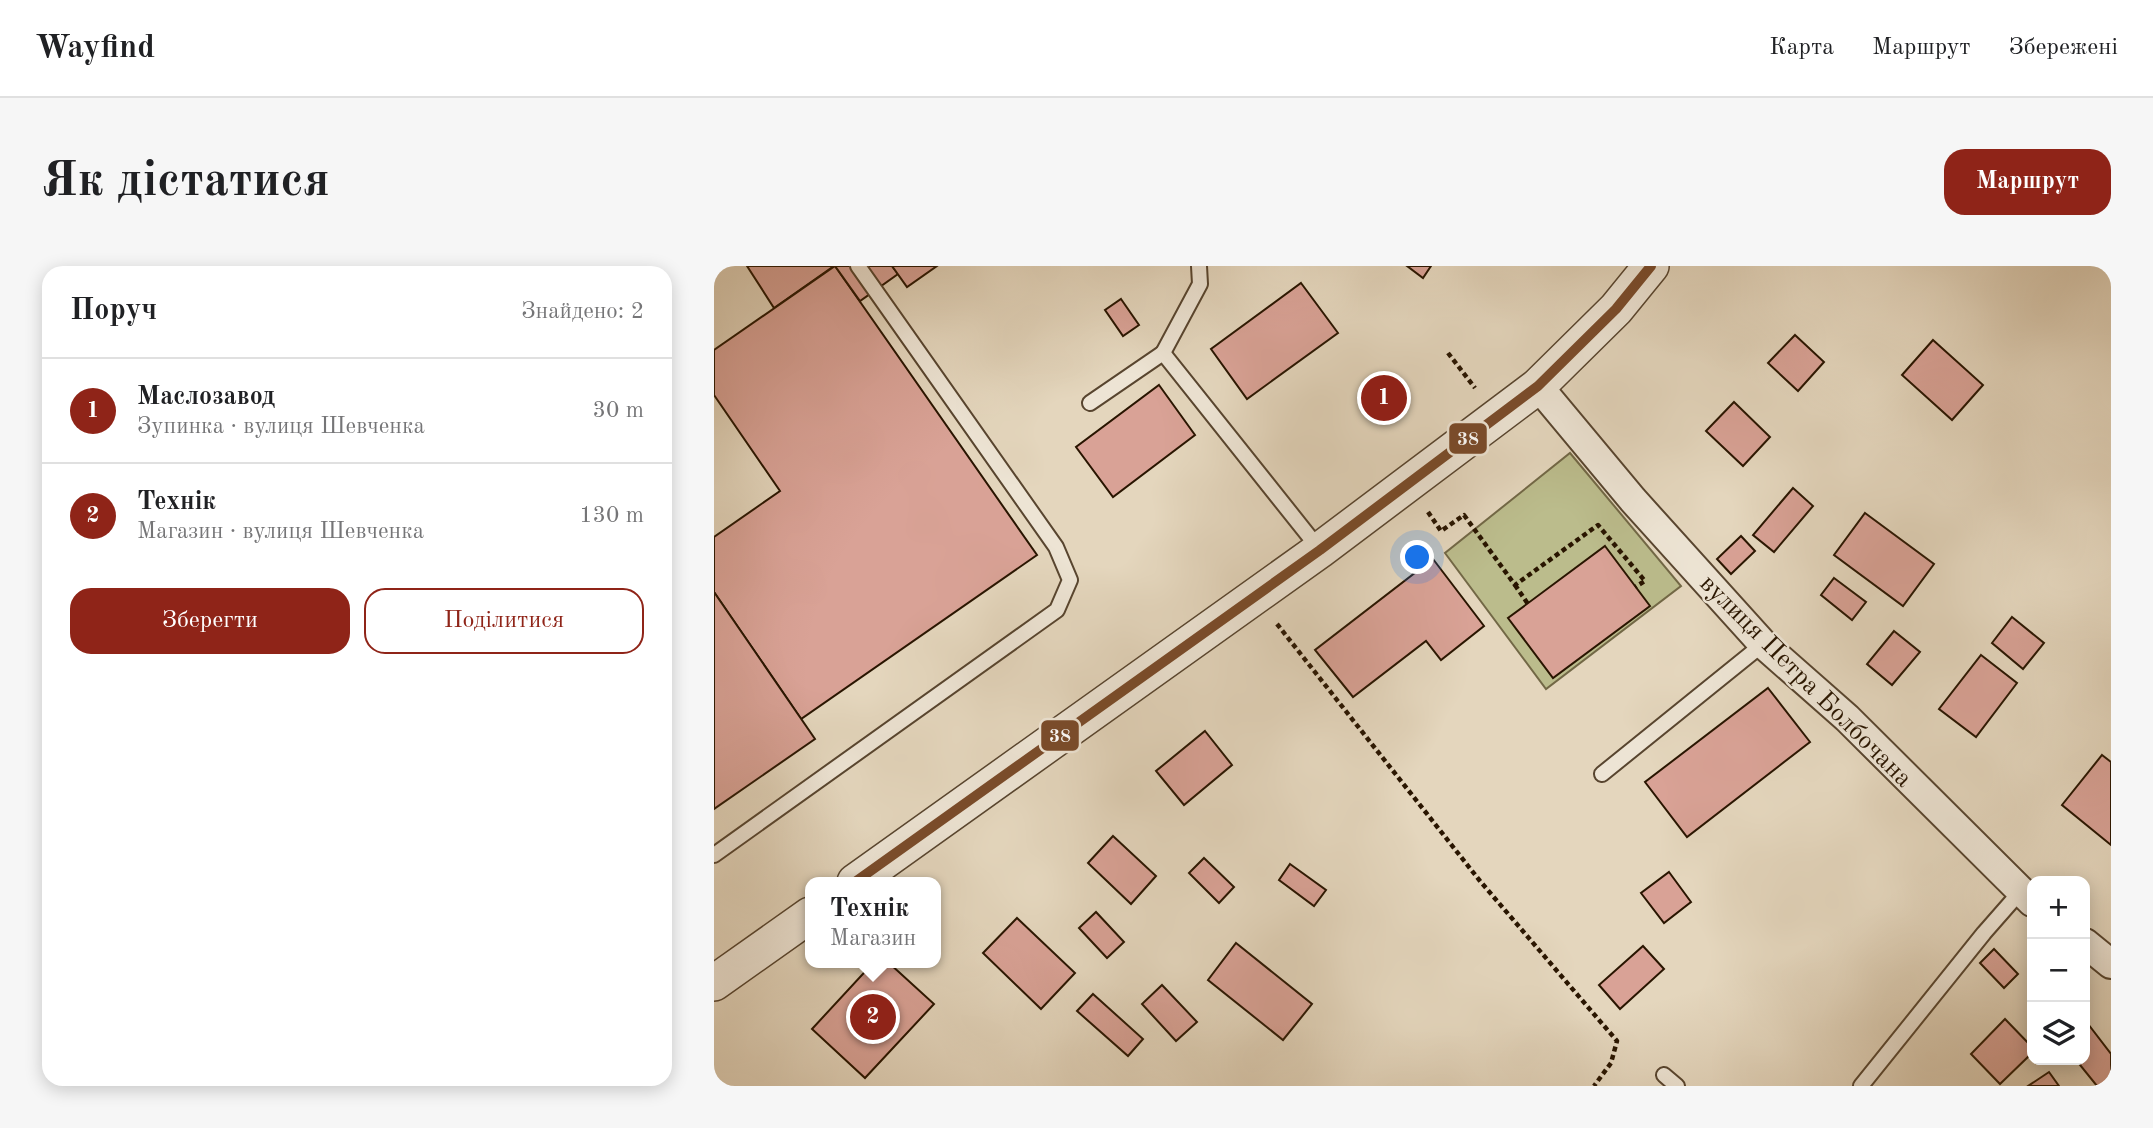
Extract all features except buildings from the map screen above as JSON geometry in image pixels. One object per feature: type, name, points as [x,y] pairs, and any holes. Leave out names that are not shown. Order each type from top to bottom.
[{"type":"street","points":[[862,877],[1320,550],[1538,386],[1616,309],[1651,266]]},
{"type":"street","name":"вулиця Петра Болбочана","points":[[1538,386],[1633,500],[1763,644],[1847,718],[2026,897]]},
{"type":"street","points":[[714,983],[805,919]]},
{"type":"street","points":[[2090,947],[2111,964]]},
{"type":"lane","points":[[714,855],[1057,610],[1070,580],[1056,547],[858,266]]},
{"type":"lane","points":[[1090,403],[1163,353],[1200,284],[1199,266]]},
{"type":"lane","points":[[1163,353],[1320,550]]},
{"type":"lane","points":[[1602,774],[1763,644]]},
{"type":"lane","points":[[1861,1086],[1984,933],[2026,897]]},
{"type":"lane","points":[[1664,1075],[1677,1086]]},
{"type":"path","points":[[1448,353],[1497,416]]},
{"type":"path","points":[[1408,482],[1441,531],[1464,515],[1528,604]]},
{"type":"path","points":[[1515,585],[1598,525],[1645,581],[1635,587]]},
{"type":"path","points":[[1255,596],[1480,881],[1617,1041],[1611,1063],[1594,1086]]},
{"type":"green space","points":[[1570,453],[1681,586],[1546,689],[1445,553]]},
{"type":"transit line","name":"38","points":[[862,877],[1320,550],[1538,386],[1616,309],[1651,266]]},
{"type":"place","name":"Маслозавод","points":[[1384,398]]},
{"type":"place","name":"Технік","points":[[873,1017]]}]
